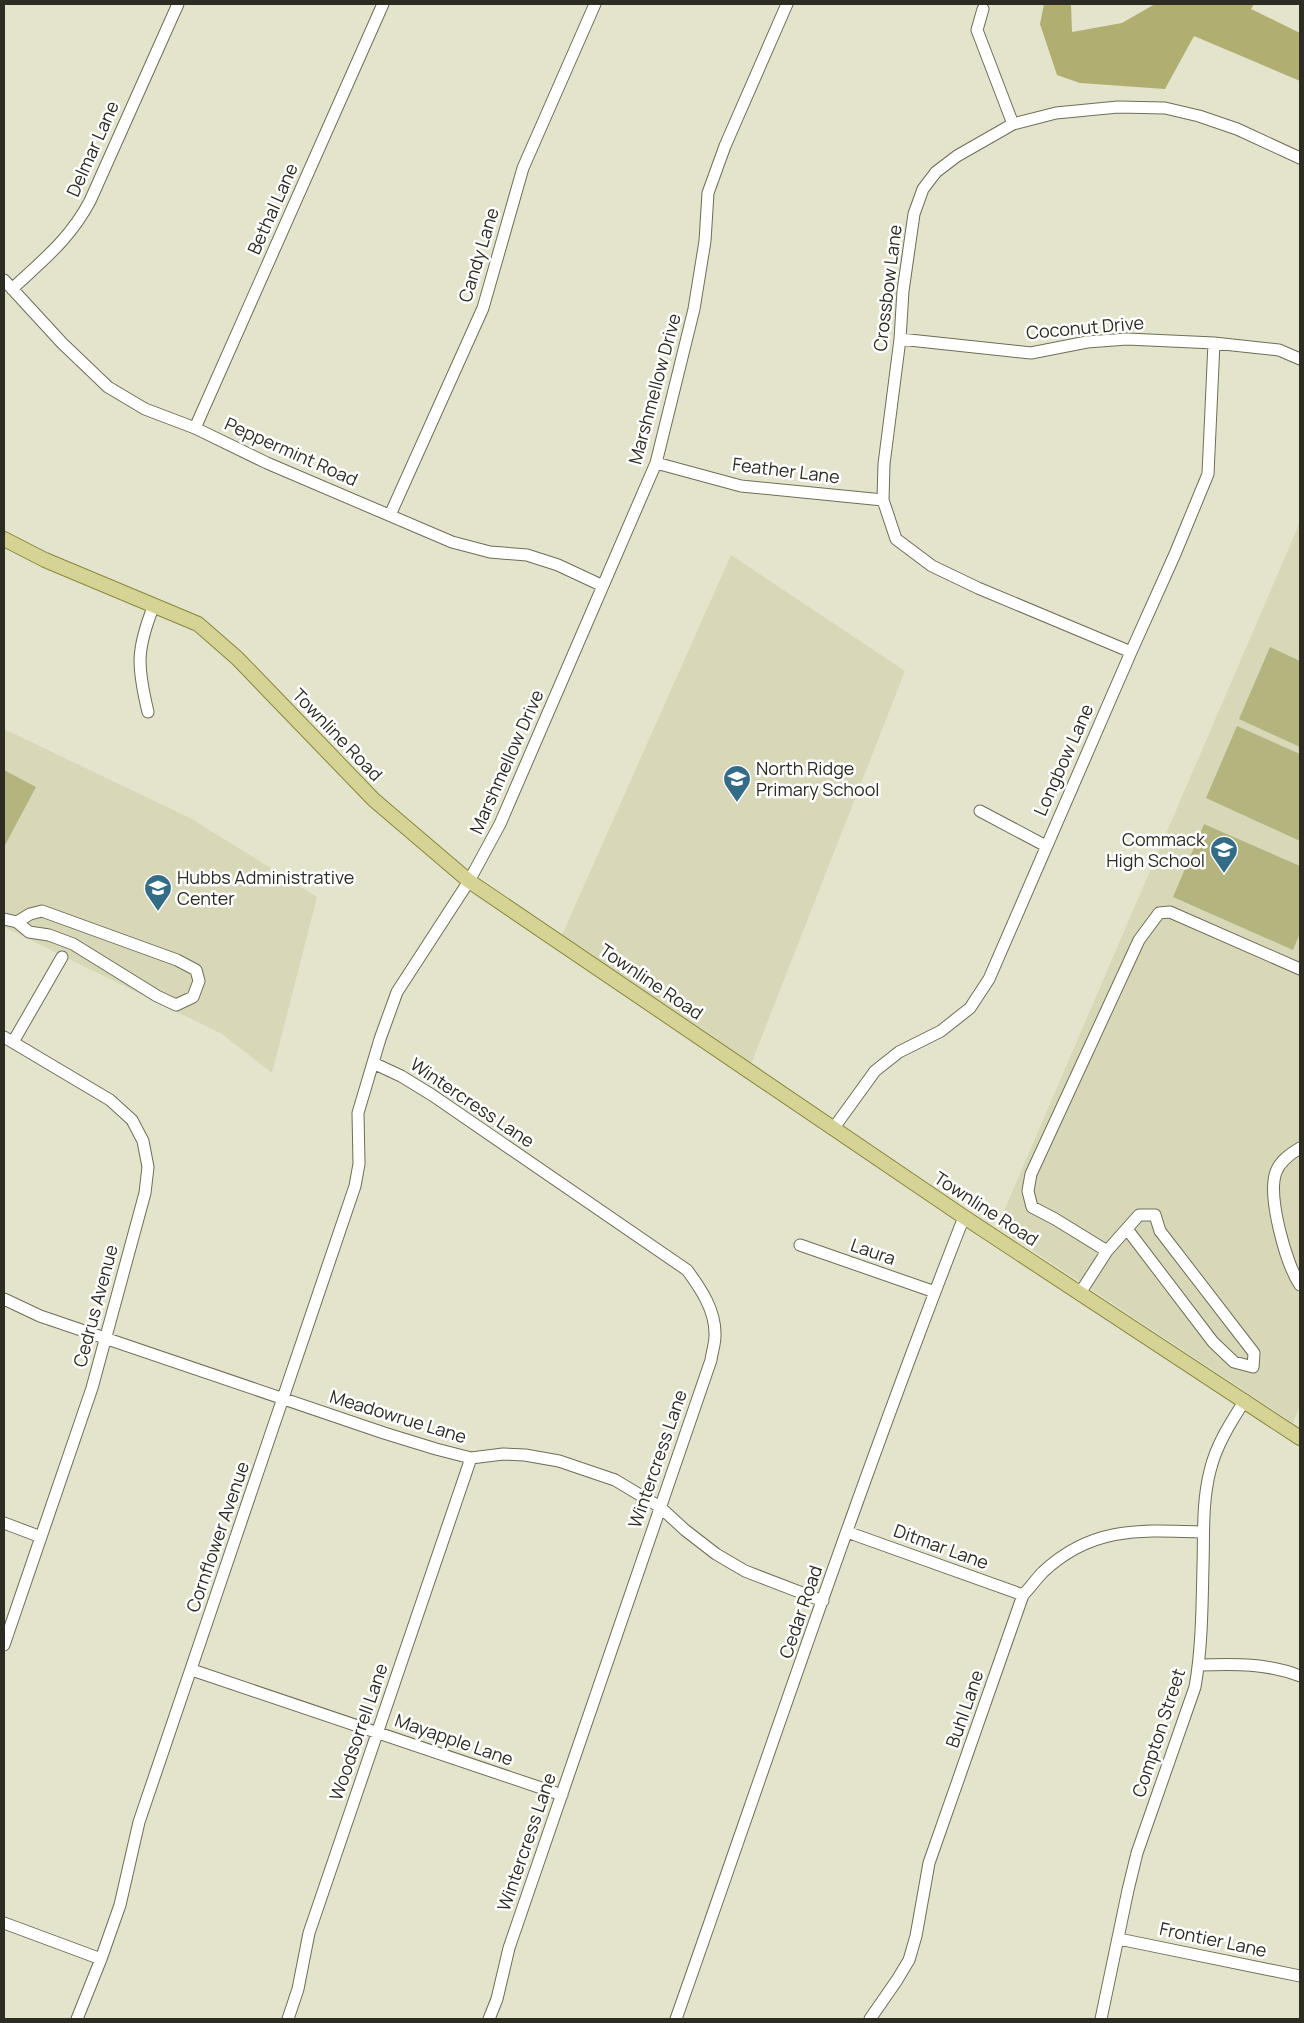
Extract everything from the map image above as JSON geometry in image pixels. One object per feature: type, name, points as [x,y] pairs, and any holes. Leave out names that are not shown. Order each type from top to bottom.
[{"type":"main road","name":"Townline Road","points":[[4,539],[53,563],[198,624],[237,658],[374,800],[469,881],[964,1218],[1299,1434]]},
{"type":"street","name":"Delmar Lane","points":[[12,289],[59,246],[78,223],[90,201],[178,4]]},
{"type":"street","name":"Bethal Lane","points":[[195,428],[383,4]]},
{"type":"street","name":"Candy Lane","points":[[390,515],[482,308],[523,168],[595,4]]},
{"type":"street","name":"Marshmellow Drive","points":[[373,1063],[397,992],[469,881],[500,824],[656,463],[694,308],[705,241],[708,193],[724,146],[787,4]]},
{"type":"street","points":[[983,9],[977,30],[1013,124]]},
{"type":"street","name":"Crossbow Lane","points":[[1131,652],[978,588],[932,566],[896,539],[883,500],[884,464],[900,339],[903,291],[914,214],[924,189],[936,172],[957,156],[1013,124],[1056,113],[1118,107],[1165,108],[1199,116],[1237,130],[1300,158]]},
{"type":"street","name":"Peppermint Road","points":[[4,280],[62,343],[108,387],[145,409],[195,428],[267,463],[452,542],[490,552],[527,555],[558,565],[603,586]]},
{"type":"street","name":"Coconut Drive","points":[[900,339],[1031,353],[1088,342],[1127,339],[1214,343],[1279,350],[1300,359]]},
{"type":"street","name":"Longbow Lane","points":[[833,1129],[875,1071],[899,1052],[941,1031],[970,1008],[989,980],[1131,652],[1176,554],[1208,474],[1214,343]]},
{"type":"street","name":"Feather Lane","points":[[656,463],[740,486],[883,500]]},
{"type":"street","points":[[148,712],[139,660],[143,633],[154,605]]},
{"type":"street","points":[[980,811],[1046,846]]},
{"type":"street","points":[[4,919],[17,922],[29,932],[50,935],[73,944],[157,996],[176,1005],[193,997],[199,981],[196,970],[177,960],[42,911],[30,914],[17,922]]},
{"type":"street","points":[[1107,1251],[1032,1207],[1028,1192],[1034,1166],[1139,940],[1159,913],[1170,912],[1300,969]]},
{"type":"street","points":[[8,1040],[62,957]]},
{"type":"street","name":"Cedrus Avenue","points":[[4,1645],[92,1388],[145,1193],[148,1167],[143,1141],[132,1120],[110,1100],[8,1040]]},
{"type":"street","name":"Cornflower Avenue","points":[[77,2019],[120,1905],[139,1822],[355,1186],[359,1164],[358,1113],[373,1063]]},
{"type":"street","name":"Wintercress Lane","points":[[373,1063],[401,1076],[432,1095],[687,1270],[703,1292],[712,1315],[715,1335],[711,1360],[509,1948],[490,2019]]},
{"type":"street","points":[[1300,1148],[1281,1162],[1275,1174],[1274,1188],[1277,1219],[1289,1263],[1300,1285]]},
{"type":"street","points":[[1080,1293],[1107,1251],[1127,1229],[1140,1215],[1155,1215],[1160,1231],[1254,1353],[1252,1367],[1234,1362],[1213,1342],[1127,1229]]},
{"type":"street","name":"Cedar Road","points":[[676,2019],[847,1532],[964,1218]]},
{"type":"street","name":"Laura","points":[[800,1245],[935,1292]]},
{"type":"street","name":"Meadowrue Lane","points":[[4,1299],[40,1316],[384,1433],[471,1458],[503,1454],[525,1455],[559,1461],[615,1480],[660,1507],[685,1530],[716,1554],[745,1571],[823,1601]]},
{"type":"street","name":"Compton Street","points":[[1102,2019],[1137,1853],[1195,1687],[1199,1665],[1205,1496],[1210,1471],[1228,1428],[1245,1400]]},
{"type":"street","name":"Woodsorrell Lane","points":[[288,2019],[298,1989],[309,1933],[471,1458]]},
{"type":"street","points":[[4,1523],[41,1537]]},
{"type":"street","name":"Buhl Lane","points":[[870,2019],[898,1980],[909,1960],[916,1936],[929,1863],[1023,1596],[1043,1572],[1070,1551],[1095,1540],[1119,1533],[1147,1530],[1203,1532]]},
{"type":"street","name":"Ditmar Lane","points":[[847,1532],[1023,1596]]},
{"type":"street","points":[[1199,1665],[1252,1664],[1281,1668],[1300,1676]]},
{"type":"street","name":"Mayapple Lane","points":[[192,1670],[562,1795]]},
{"type":"street","points":[[4,1923],[101,1959]]},
{"type":"street","name":"Frontier Lane","points":[[1119,1939],[1300,1976]]},
{"type":"shaded area","points":[[1044,4],[1071,4],[1072,32],[1122,23],[1155,4],[1254,4],[1251,9],[1300,33],[1300,81],[1194,36],[1165,89],[1080,83],[1057,75],[1040,24]]},
{"type":"shaded area","name":"Commack High School","points":[[1300,522],[1300,1406],[1293,1423],[997,1227]]},
{"type":"shaded area","name":"North Ridge Primary School","points":[[731,555],[905,671],[751,1064],[562,935]]},
{"type":"shaded area","name":"Hubbs Administrative Center","points":[[4,729],[192,819],[317,897],[272,1073],[222,1034],[4,927]]},
{"type":"green space","points":[[1270,647],[1300,661],[1300,747],[1239,719]]},
{"type":"green space","points":[[1237,726],[1300,754],[1300,841],[1206,798]]},
{"type":"green space","points":[[4,770],[36,787],[4,847]]},
{"type":"green space","points":[[1204,824],[1300,866],[1300,933],[1293,950],[1173,897]]},
{"type":"place","name":"North Ridge Primary School","points":[[737,803]]},
{"type":"place","name":"Commack High School","points":[[1224,874]]},
{"type":"place","name":"Hubbs Administrative Center","points":[[158,912]]}]
